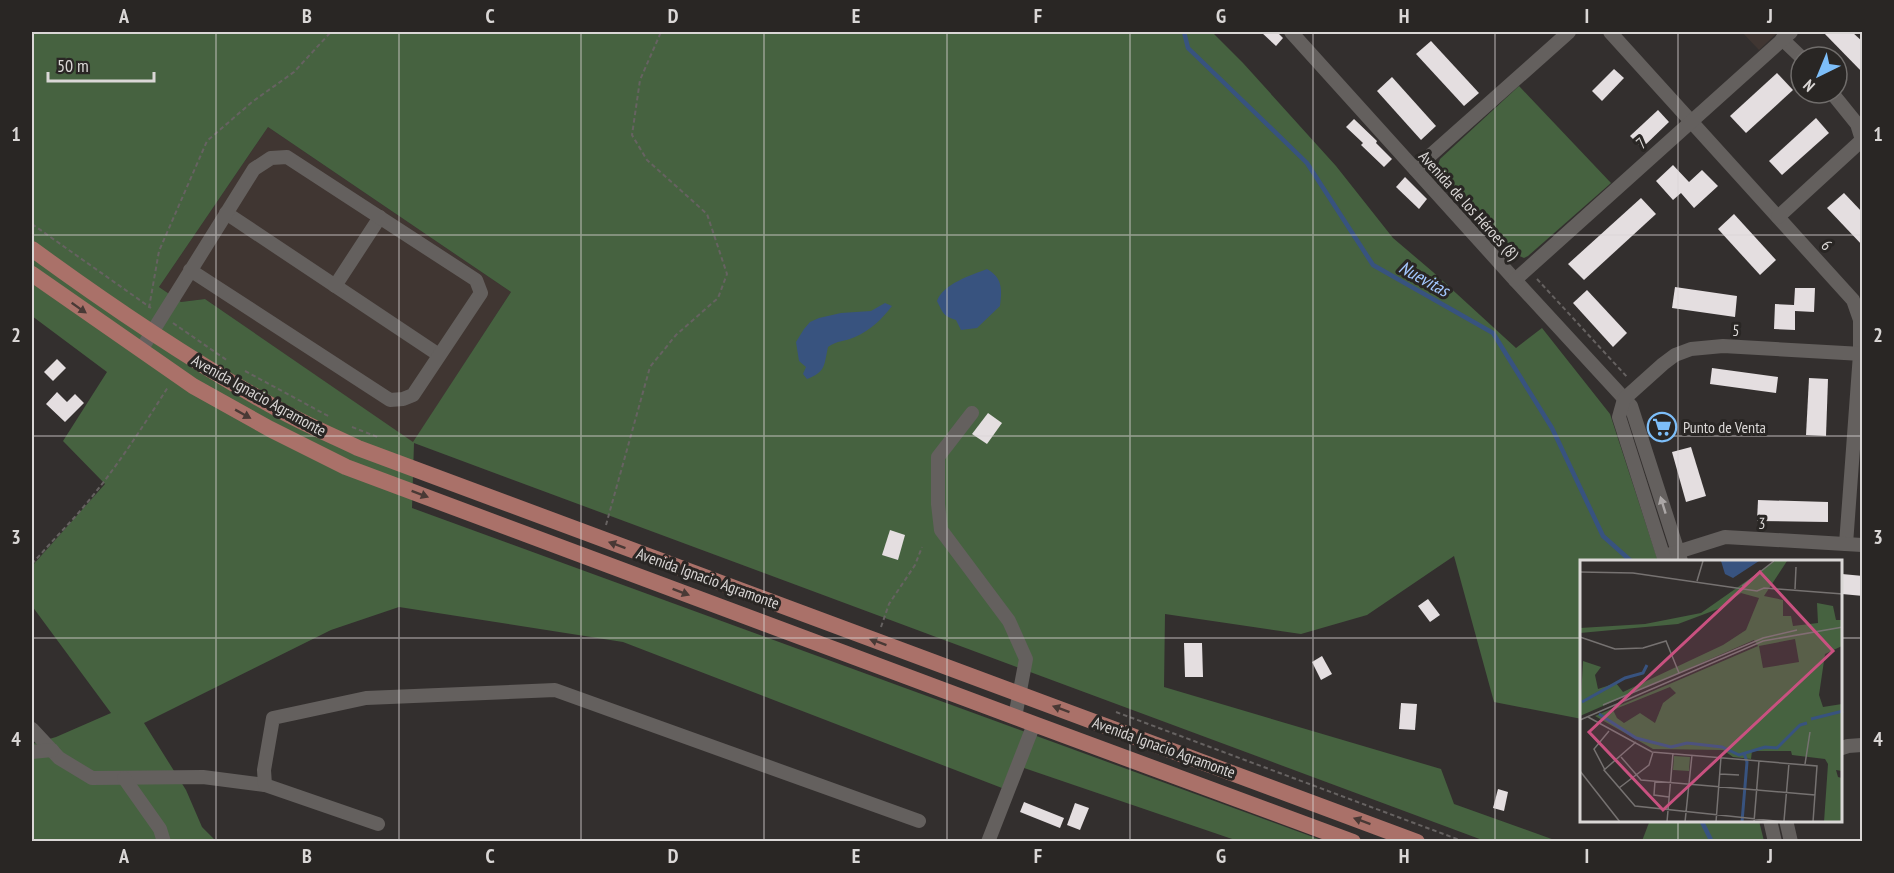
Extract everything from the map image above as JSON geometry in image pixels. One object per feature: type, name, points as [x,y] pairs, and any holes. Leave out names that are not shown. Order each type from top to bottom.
[{"type":"main road","name":"Avenida Ignacio Agramonte","points":[[32,249],[208,369],[278,409],[358,448],[1417,842]]},
{"type":"main road","name":"Avenida Ignacio Agramonte","points":[[32,274],[193,386],[270,429],[346,467],[1353,842]]},
{"type":"street","name":"Avenida de los Héroes (8)","points":[[1291,32],[1631,406],[1679,556]]},
{"type":"street","points":[[1415,169],[1569,32]]},
{"type":"street","name":"6","points":[[1610,32],[1853,300],[1860,320],[1862,354],[1846,544]]},
{"type":"street","name":"7","points":[[1515,280],[1786,35]]},
{"type":"street","points":[[1778,217],[1862,140],[1857,124],[1842,105]]},
{"type":"street","points":[[141,350],[190,270],[254,169],[271,158],[287,157],[476,280],[481,293],[413,395],[390,400],[190,270]]},
{"type":"street","points":[[226,213],[439,355]]},
{"type":"street","points":[[335,286],[380,217]]},
{"type":"street","name":"5","points":[[1624,399],[1675,355],[1691,349],[1723,346],[1862,354]]},
{"type":"street","points":[[1624,399],[1619,417],[1664,559]]},
{"type":"street","points":[[972,413],[938,457],[938,504],[941,530],[1009,621],[1026,659],[1016,717]]},
{"type":"street","name":"3","points":[[1664,559],[1679,556],[1725,537],[1863,545]]},
{"type":"street","points":[[265,785],[264,770],[273,718],[366,698],[555,690],[919,822]]},
{"type":"street","points":[[988,842],[1034,724]]},
{"type":"street","points":[[32,729],[59,758],[92,778],[203,777],[265,785],[378,824]]},
{"type":"street","points":[[1843,748],[1863,746]]},
{"type":"street","points":[[32,752],[51,750]]},
{"type":"street","points":[[124,778],[160,828],[164,842]]},
{"type":"street","points":[[1770,822],[1775,842]]},
{"type":"street","points":[[1786,822],[1791,842]]},
{"type":"path","points":[[152,332],[149,307],[159,251],[207,141],[252,102],[294,72],[331,32]]},
{"type":"path","points":[[602,539],[651,367],[676,335],[717,298],[727,274],[707,214],[647,160],[632,135],[640,80],[661,32]]},
{"type":"path","points":[[32,224],[234,365]]},
{"type":"path","points":[[245,371],[337,420]]},
{"type":"path","points":[[32,564],[102,483],[176,374]]},
{"type":"path","points":[[347,425],[387,441]]},
{"type":"path","points":[[877,641],[889,604],[915,565],[922,547]]},
{"type":"path","points":[[1112,711],[1465,842]]},
{"type":"shaded area","points":[[1742,32],[1778,32],[1759,50]]},
{"type":"shaded area","points":[[268,127],[511,292],[413,443],[205,299],[181,302],[159,287]]},
{"type":"green space","points":[[1212,32],[1336,166],[1393,238],[1516,348],[1542,328],[1610,414],[1658,560],[1580,560],[1580,719],[1494,702],[1454,556],[1367,615],[1301,634],[1165,614],[1164,687],[1441,769],[1454,804],[1560,842],[1485,841],[414,443],[412,508],[1324,841],[1238,841],[1012,764],[1002,788],[623,642],[399,607],[331,630],[144,723],[186,790],[202,827],[216,841],[32,841],[32,744],[56,737],[111,713],[32,606],[32,566],[105,484],[63,441],[107,372],[32,316],[32,33]],"holes":[[[268,127],[511,292],[413,442],[205,299],[181,302],[159,287]]]},
{"type":"green space","points":[[1519,86],[1611,183],[1524,258],[1515,254],[1439,174],[1438,165],[1440,159]]},
{"type":"green space","points":[[1649,822],[1759,822],[1764,841],[1642,841]]},
{"type":"water","points":[[987,269],[999,280],[1000,306],[977,328],[961,330],[956,320],[944,314],[937,301],[951,285]]},
{"type":"water","points":[[885,303],[892,306],[880,320],[861,334],[828,347],[821,371],[807,379],[803,374],[806,367],[799,361],[796,342],[810,322],[841,313],[871,311]]},
{"type":"building","points":[[1261,32],[1277,32],[1283,38],[1276,46]]},
{"type":"building","points":[[1823,32],[1852,32],[1863,42],[1863,73],[1849,59],[1849,45],[1836,45]]},
{"type":"building","points":[[1431,41],[1479,93],[1464,106],[1416,54]]},
{"type":"building","points":[[1614,69],[1624,78],[1602,101],[1592,91]]},
{"type":"building","points":[[1777,73],[1789,86],[1789,94],[1746,133],[1730,116]]},
{"type":"building","points":[[1392,77],[1436,126],[1421,140],[1377,91]]},
{"type":"building","points":[[1658,110],[1669,122],[1642,148],[1630,136]]},
{"type":"building","points":[[1816,118],[1829,133],[1782,175],[1769,161]]},
{"type":"building","points":[[1354,119],[1392,159],[1384,167],[1346,127]]},
{"type":"building","points":[[1673,165],[1689,182],[1702,170],[1718,186],[1694,208],[1681,193],[1673,200],[1656,181]]},
{"type":"building","points":[[1405,177],[1427,199],[1419,209],[1396,187]]},
{"type":"building","points":[[1844,193],[1863,213],[1863,246],[1827,208]]},
{"type":"building","points":[[1641,198],[1656,214],[1584,280],[1568,264]]},
{"type":"building","points":[[1734,214],[1776,260],[1760,275],[1718,229]]},
{"type":"building","points":[[1675,287],[1737,296],[1735,317],[1672,308]]},
{"type":"building","points":[[1795,288],[1815,288],[1814,312],[1795,311],[1795,330],[1774,329],[1775,304],[1794,305]]},
{"type":"building","points":[[1587,290],[1627,333],[1613,347],[1573,303]]},
{"type":"building","points":[[57,359],[66,368],[53,381],[44,372]]},
{"type":"building","points":[[1712,368],[1778,377],[1776,393],[1710,384]]},
{"type":"building","points":[[1809,378],[1828,379],[1826,436],[1806,435]]},
{"type":"building","points":[[57,392],[67,402],[75,394],[84,403],[65,422],[46,404]]},
{"type":"building","points":[[988,413],[1002,423],[987,444],[972,434]]},
{"type":"building","points":[[1691,447],[1706,496],[1686,502],[1672,452]]},
{"type":"building","points":[[1758,500],[1828,502],[1828,522],[1757,521]]},
{"type":"building","points":[[890,530],[905,535],[898,560],[882,555]]},
{"type":"building","points":[[1843,574],[1863,576],[1863,596],[1843,594]]},
{"type":"building","points":[[1428,599],[1440,615],[1430,622],[1418,606]]},
{"type":"building","points":[[1184,643],[1202,643],[1203,677],[1185,677]]},
{"type":"building","points":[[1322,656],[1332,674],[1321,680],[1312,662]]},
{"type":"building","points":[[1401,703],[1417,704],[1415,730],[1399,729]]},
{"type":"building","points":[[1498,789],[1508,792],[1504,811],[1493,808]]},
{"type":"building","points":[[1024,802],[1064,818],[1060,828],[1020,812]]},
{"type":"building","points":[[1075,803],[1089,808],[1080,830],[1067,825]]},
{"type":"waterway","name":"Nuevitas","points":[[1184,32],[1188,48],[1307,163],[1373,265],[1493,333],[1552,428],[1603,536],[1630,560]]},
{"type":"waterway","name":"Nuevitas","points":[[1702,822],[1712,842]]},
{"type":"place","name":"Punto de Venta","points":[[1662,427]]}]
